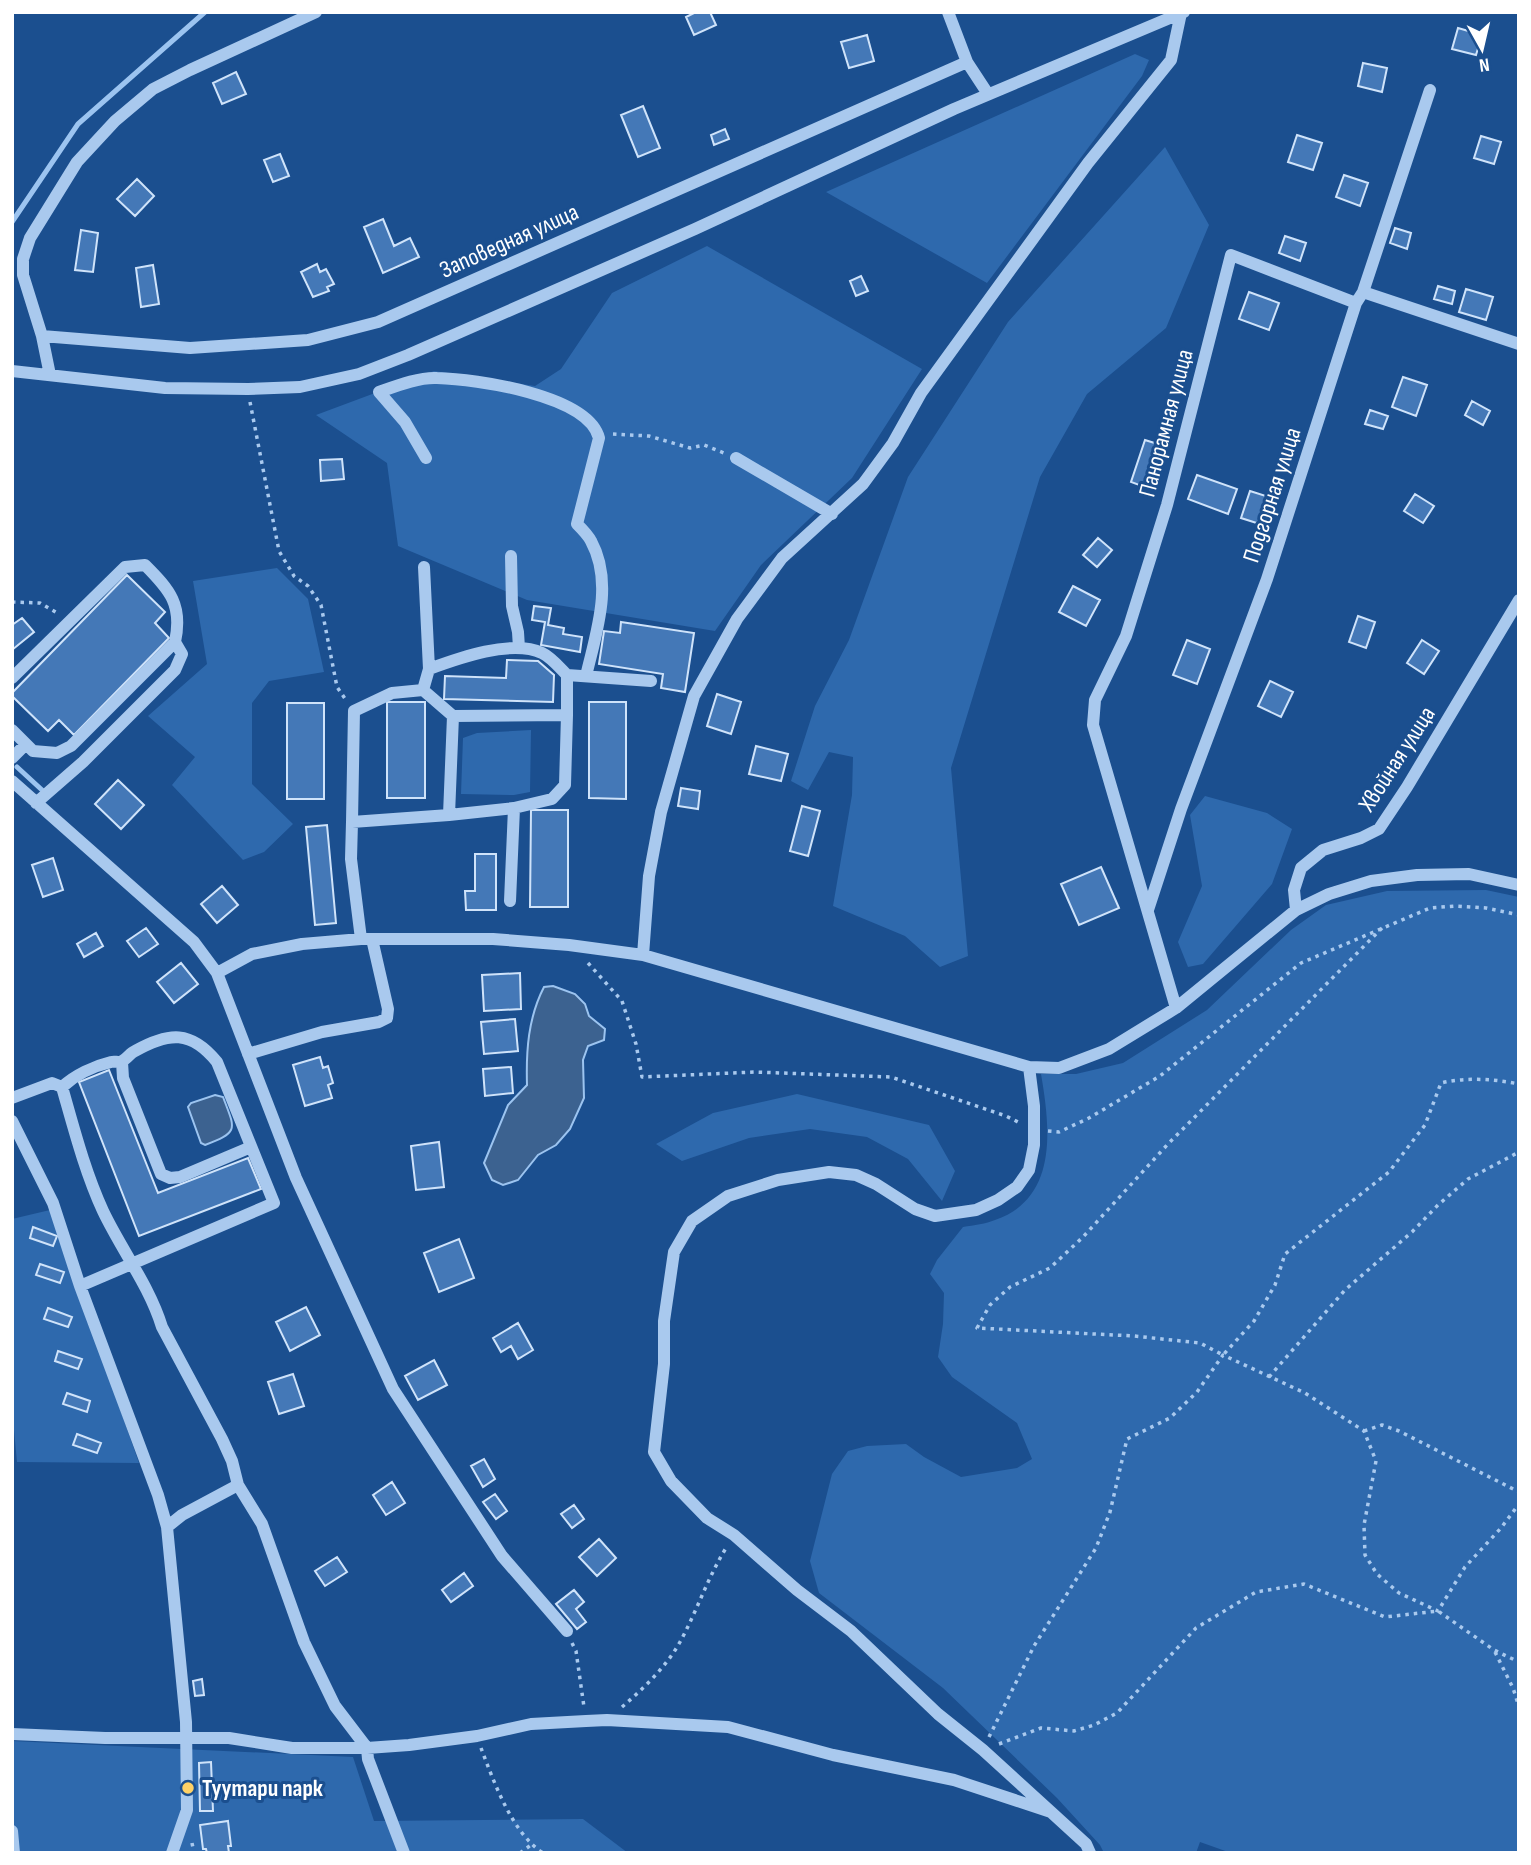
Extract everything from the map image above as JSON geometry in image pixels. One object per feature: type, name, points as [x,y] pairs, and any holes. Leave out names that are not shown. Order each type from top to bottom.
[{"type":"street","points":[[50,375],[42,336],[23,275],[23,259],[30,238],[77,162],[116,121],[153,89],[316,12]]},
{"type":"street","points":[[948,12],[967,62],[988,94]]},
{"type":"street","points":[[12,371],[165,388],[248,389],[300,387],[359,374],[695,229],[988,94],[1182,13]]},
{"type":"street","points":[[643,955],[649,876],[661,812],[694,696],[737,619],[782,558],[863,484],[893,443],[921,393],[1088,163],[1171,60],[1182,13]]},
{"type":"street","name":"Заповедная улица","points":[[42,336],[190,348],[308,340],[378,322],[967,62]]},
{"type":"street","name":"Подгорная улица","points":[[1148,911],[1181,809],[1267,579],[1430,90]]},
{"type":"street","name":"Панорамная улица","points":[[1148,911],[1093,725],[1095,700],[1126,636],[1167,505],[1231,255],[1360,298]]},
{"type":"street","points":[[1360,298],[1519,344]]},
{"type":"street","points":[[426,458],[405,422],[379,392],[434,378],[494,384],[548,397],[585,418],[597,429],[599,438],[577,524],[591,541],[604,577],[600,618],[586,677]]},
{"type":"street","points":[[736,458],[832,514]]},
{"type":"street","points":[[511,556],[512,606],[519,648]]},
{"type":"street","points":[[12,678],[125,567],[145,565],[166,586],[176,606],[179,622],[175,642],[71,746],[57,753],[33,751],[12,730]]},
{"type":"street","points":[[423,690],[429,669],[424,567]]},
{"type":"street","name":"Хвойная улица","points":[[1296,910],[1294,890],[1301,868],[1323,850],[1361,838],[1379,829],[1519,600]]},
{"type":"street","points":[[36,803],[83,762],[175,670],[182,654],[175,642]]},
{"type":"street","points":[[429,669],[465,656],[519,648],[543,653],[567,675],[651,681]]},
{"type":"street","points":[[352,822],[514,808],[552,799],[565,785],[567,675]]},
{"type":"street","points":[[248,1054],[322,1031],[379,1022],[387,1018],[388,1009],[366,939],[351,859],[354,711],[392,693],[423,690],[453,716],[568,715]]},
{"type":"street","points":[[449,815],[453,716]]},
{"type":"street","points":[[12,758],[26,744]]},
{"type":"street","points":[[71,746],[83,762]]},
{"type":"street","points":[[13,783],[194,942],[217,973],[296,1178],[393,1389],[502,1556],[567,1632]]},
{"type":"street","points":[[510,901],[514,808]]},
{"type":"street","points":[[217,973],[251,954],[302,944],[366,939],[493,939],[580,946],[643,955],[1029,1067],[1059,1068],[1109,1049],[1176,1008],[1296,910],[1329,894],[1371,881],[1417,875],[1469,874],[1519,885]]},
{"type":"street","points":[[1148,911],[1176,1008]]},
{"type":"street","points":[[62,1087],[74,1077],[112,1062],[122,1062],[132,1052],[164,1037],[186,1037],[205,1047],[216,1062],[274,1203],[80,1286]]},
{"type":"street","points":[[122,1062],[123,1078],[161,1174],[170,1178],[180,1177],[251,1147]]},
{"type":"street","points":[[1029,1067],[1034,1106],[1029,1170],[1017,1187],[998,1200],[976,1210],[935,1216],[915,1209],[876,1184],[856,1175],[829,1172],[778,1180],[728,1196],[692,1221],[674,1252],[664,1321],[664,1364],[654,1452],[671,1481],[707,1518],[734,1535],[797,1590],[851,1631],[938,1714],[983,1750],[1086,1844],[1090,1853]]},
{"type":"street","points":[[12,1098],[52,1083],[62,1087]]},
{"type":"street","points":[[62,1087],[89,1177],[103,1211],[133,1262],[163,1327],[222,1438],[238,1485],[262,1524],[289,1603],[319,1672],[335,1706],[367,1748],[368,1759],[404,1853]]},
{"type":"street","points":[[12,1121],[53,1203],[80,1286],[158,1495],[167,1527],[186,1721],[187,1810],[172,1853]]},
{"type":"street","points":[[167,1527],[182,1515],[238,1485]]},
{"type":"street","points":[[12,1734],[229,1738],[292,1748],[367,1748],[477,1737],[531,1724],[607,1720],[728,1727],[832,1755],[954,1780],[1051,1812]]},
{"type":"street","points":[[12,1831],[14,1853]]},
{"type":"path","points":[[248,389],[251,421],[279,551],[294,576],[308,586],[321,605],[337,687],[354,711]]},
{"type":"path","points":[[599,438],[619,433],[649,436],[690,448],[704,445],[736,458]]},
{"type":"path","points":[[12,602],[40,603],[56,611],[67,624]]},
{"type":"path","points":[[588,963],[622,1001],[636,1044],[642,1077],[755,1072],[891,1077],[1006,1116],[1034,1130],[1059,1132],[1125,1098],[1185,1057],[1301,963],[1430,908],[1486,908],[1519,915]]},
{"type":"path","points":[[1382,928],[1168,1144],[1083,1237],[1051,1268],[1010,1287],[990,1305],[977,1328],[1135,1336],[1200,1343],[1305,1393],[1364,1431],[1376,1461],[1364,1525],[1365,1555],[1377,1574],[1399,1593],[1438,1611],[1494,1650],[1519,1662]]},
{"type":"path","points":[[983,1750],[1034,1646],[1096,1548],[1110,1512],[1127,1439],[1170,1418],[1197,1392],[1223,1355],[1254,1321],[1275,1285],[1285,1254],[1389,1172],[1425,1125],[1441,1083],[1455,1079],[1499,1080],[1519,1084]]},
{"type":"path","points":[[1269,1377],[1345,1290],[1412,1232],[1438,1205],[1468,1179],[1519,1152]]},
{"type":"path","points":[[1364,1431],[1382,1425],[1399,1431],[1519,1492]]},
{"type":"path","points":[[1438,1611],[1465,1567],[1519,1504]]},
{"type":"path","points":[[607,1720],[649,1683],[680,1642],[710,1574],[734,1535]]},
{"type":"path","points":[[983,1750],[1041,1728],[1073,1731],[1094,1725],[1117,1713],[1196,1628],[1256,1592],[1304,1584],[1385,1617],[1438,1611]]},
{"type":"path","points":[[567,1632],[576,1651],[586,1721]]},
{"type":"path","points":[[1494,1650],[1513,1688],[1519,1707]]},
{"type":"path","points":[[477,1737],[497,1791],[531,1845],[543,1853]]},
{"type":"path","points":[[520,1853],[531,1845]]},
{"type":"shaded area","points":[[1135,54],[1149,60],[1142,76],[987,283],[826,192]]},
{"type":"shaded area","points":[[1165,147],[1209,225],[1166,328],[1087,394],[1040,477],[951,768],[968,956],[940,967],[905,936],[833,906],[852,795],[853,757],[829,752],[808,790],[791,781],[815,706],[849,640],[908,477],[1008,322]]},
{"type":"shaded area","points":[[707,246],[922,369],[852,478],[761,565],[715,631],[527,600],[398,546],[387,463],[316,415],[434,371],[535,386],[561,369],[612,293]]},
{"type":"shaded area","points":[[277,568],[308,599],[324,672],[269,681],[252,703],[252,784],[293,824],[264,852],[243,860],[172,785],[195,757],[148,716],[207,664],[193,581]]},
{"type":"shaded area","points":[[531,730],[530,792],[514,795],[461,794],[463,738],[477,733]]},
{"type":"shaded area","points":[[1205,796],[1267,813],[1292,829],[1272,884],[1203,964],[1188,967],[1178,942],[1202,886],[1190,815]]},
{"type":"shaded area","points":[[1486,890],[1519,897],[1519,1853],[1231,1853],[1200,1842],[1196,1853],[1104,1853],[1100,1845],[1057,1798],[943,1688],[819,1593],[810,1561],[832,1474],[848,1451],[867,1446],[906,1444],[961,1477],[1017,1468],[1032,1459],[1017,1423],[952,1377],[938,1357],[944,1293],[930,1274],[937,1260],[963,1227],[991,1221],[1016,1210],[1030,1195],[1040,1178],[1047,1138],[1041,1074],[1076,1074],[1123,1063],[1207,1010],[1291,930],[1326,905],[1387,891]]},
{"type":"shaded area","points":[[553,986],[575,994],[585,1004],[589,1016],[605,1029],[604,1040],[588,1046],[583,1060],[584,1098],[570,1129],[556,1145],[538,1155],[518,1180],[503,1185],[492,1180],[484,1163],[508,1105],[527,1085],[528,1047],[534,1011],[544,987]]},
{"type":"shaded area","points":[[797,1094],[929,1125],[955,1171],[942,1201],[908,1159],[867,1137],[810,1129],[749,1138],[682,1161],[656,1144],[713,1113]]},
{"type":"shaded area","points":[[215,1095],[223,1097],[232,1128],[224,1137],[205,1145],[201,1143],[188,1107],[191,1103]]},
{"type":"shaded area","points":[[50,1210],[139,1463],[17,1462],[12,1409],[12,1219]]},
{"type":"shaded area","name":"Туутари парк","points":[[12,1741],[353,1757],[374,1821],[583,1819],[628,1853],[12,1853]]},
{"type":"building","points":[[696,12],[710,12],[716,25],[694,35],[686,17]]},
{"type":"building","points":[[1458,28],[1482,35],[1476,55],[1452,49]]},
{"type":"building","points":[[867,35],[874,61],[849,68],[841,42]]},
{"type":"building","points":[[1363,63],[1387,68],[1382,92],[1358,86]]},
{"type":"building","points":[[236,72],[246,94],[222,104],[213,83]]},
{"type":"building","points":[[643,106],[660,148],[638,157],[621,115]]},
{"type":"building","points":[[725,129],[729,139],[714,145],[711,135]]},
{"type":"building","points":[[1297,135],[1322,143],[1313,170],[1288,162]]},
{"type":"building","points":[[1481,136],[1501,142],[1494,164],[1474,158]]},
{"type":"building","points":[[280,154],[289,176],[273,182],[264,160]]},
{"type":"building","points":[[1344,175],[1368,183],[1360,206],[1336,197]]},
{"type":"building","points":[[137,179],[154,196],[135,216],[117,199]]},
{"type":"building","points":[[383,219],[394,246],[410,238],[419,257],[383,273],[364,227]]},
{"type":"building","points":[[1395,228],[1411,233],[1407,249],[1390,243]]},
{"type":"building","points":[[81,230],[98,233],[93,272],[75,270]]},
{"type":"building","points":[[1285,236],[1306,243],[1300,261],[1279,253]]},
{"type":"building","points":[[317,264],[320,272],[326,269],[334,284],[327,287],[329,291],[313,297],[301,272]]},
{"type":"building","points":[[153,265],[159,304],[141,307],[136,268]]},
{"type":"building","points":[[861,276],[868,291],[856,296],[850,281]]},
{"type":"building","points":[[1438,286],[1455,291],[1452,304],[1434,299]]},
{"type":"building","points":[[1466,289],[1493,297],[1486,320],[1459,312]]},
{"type":"building","points":[[1249,292],[1279,303],[1269,330],[1239,319]]},
{"type":"building","points":[[1403,377],[1427,385],[1416,416],[1392,407]]},
{"type":"building","points":[[1472,401],[1490,411],[1483,425],[1465,415]]},
{"type":"building","points":[[1370,410],[1388,416],[1383,429],[1365,424]]},
{"type":"building","points":[[1145,440],[1164,446],[1150,489],[1131,482]]},
{"type":"building","points":[[342,459],[344,479],[321,481],[320,460]]},
{"type":"building","points":[[1197,475],[1237,489],[1228,514],[1188,499]]},
{"type":"building","points":[[1250,491],[1275,499],[1266,526],[1241,518]]},
{"type":"building","points":[[1415,494],[1434,506],[1423,523],[1404,511]]},
{"type":"building","points":[[1098,538],[1112,550],[1097,567],[1083,555]]},
{"type":"building","points":[[127,575],[165,612],[155,623],[169,638],[74,735],[59,720],[48,731],[12,693]]},
{"type":"building","points":[[1073,586],[1100,600],[1086,626],[1059,612]]},
{"type":"building","points":[[534,606],[551,608],[548,625],[564,628],[563,634],[582,637],[580,652],[541,645],[545,622],[532,620]]},
{"type":"building","points":[[1358,616],[1375,622],[1366,648],[1349,642]]},
{"type":"building","points":[[22,618],[34,632],[12,650],[12,625]]},
{"type":"building","points":[[621,622],[694,633],[685,692],[661,688],[663,674],[599,664],[604,631],[620,633]]},
{"type":"building","points":[[1187,640],[1210,649],[1197,684],[1173,675]]},
{"type":"building","points":[[1422,640],[1439,651],[1424,674],[1407,663]]},
{"type":"building","points":[[507,660],[538,661],[554,675],[553,702],[444,699],[445,676],[506,678]]},
{"type":"building","points":[[1270,681],[1293,692],[1281,717],[1258,706]]},
{"type":"building","points":[[717,694],[741,702],[731,734],[707,726]]},
{"type":"building","points":[[387,702],[425,702],[425,798],[387,798]]},
{"type":"building","points":[[589,702],[626,702],[626,799],[589,798]]},
{"type":"building","points":[[287,703],[324,703],[324,799],[287,799]]},
{"type":"building","points":[[756,746],[788,754],[781,781],[749,774]]},
{"type":"building","points":[[118,780],[144,805],[121,829],[95,804]]},
{"type":"building","points":[[681,788],[700,791],[698,809],[678,806]]},
{"type":"building","points":[[802,806],[820,811],[808,856],[790,851]]},
{"type":"building","points":[[531,810],[568,810],[568,907],[530,907]]},
{"type":"building","points":[[327,825],[336,923],[315,925],[306,827]]},
{"type":"building","points":[[475,854],[496,854],[496,910],[466,910],[465,891],[475,891]]},
{"type":"building","points":[[53,858],[63,890],[43,897],[32,865]]},
{"type":"building","points":[[1101,867],[1119,908],[1079,925],[1061,884]]},
{"type":"building","points":[[222,886],[238,905],[217,923],[201,904]]},
{"type":"building","points":[[146,928],[158,944],[139,957],[127,941]]},
{"type":"building","points":[[96,933],[103,946],[84,957],[77,944]]},
{"type":"building","points":[[181,963],[198,984],[174,1003],[157,982]]},
{"type":"building","points":[[520,973],[521,1009],[484,1011],[482,975]]},
{"type":"building","points":[[515,1019],[518,1051],[484,1054],[481,1022]]},
{"type":"building","points":[[320,1057],[323,1068],[328,1066],[333,1083],[328,1085],[332,1098],[305,1106],[293,1065]]},
{"type":"building","points":[[511,1067],[513,1093],[485,1096],[483,1069]]},
{"type":"building","points":[[109,1070],[158,1193],[248,1158],[261,1189],[139,1236],[79,1082]]},
{"type":"building","points":[[439,1142],[444,1187],[416,1190],[411,1146]]},
{"type":"building","points":[[33,1227],[57,1236],[53,1246],[30,1238]]},
{"type":"building","points":[[459,1239],[474,1278],[439,1292],[424,1253]]},
{"type":"building","points":[[40,1264],[64,1272],[60,1283],[36,1275]]},
{"type":"building","points":[[306,1307],[320,1335],[290,1351],[276,1322]]},
{"type":"building","points":[[48,1308],[72,1317],[68,1327],[44,1319]]},
{"type":"building","points":[[518,1323],[533,1350],[518,1359],[511,1346],[501,1352],[493,1338]]},
{"type":"building","points":[[58,1351],[82,1359],[78,1369],[55,1361]]},
{"type":"building","points":[[434,1360],[447,1385],[418,1400],[405,1376]]},
{"type":"building","points":[[293,1374],[304,1406],[279,1414],[268,1382]]},
{"type":"building","points":[[67,1393],[90,1401],[87,1412],[63,1404]]},
{"type":"building","points":[[77,1434],[101,1443],[97,1453],[73,1445]]},
{"type":"building","points":[[484,1459],[495,1479],[483,1487],[471,1466]]},
{"type":"building","points":[[392,1482],[405,1503],[386,1515],[373,1495]]},
{"type":"building","points":[[495,1494],[507,1511],[496,1519],[483,1502]]},
{"type":"building","points":[[574,1505],[584,1519],[572,1528],[561,1514]]},
{"type":"building","points":[[599,1539],[616,1558],[597,1576],[579,1557]]},
{"type":"building","points":[[337,1557],[347,1572],[325,1586],[315,1571]]},
{"type":"building","points":[[464,1573],[473,1586],[451,1602],[442,1590]]},
{"type":"building","points":[[574,1590],[584,1602],[576,1609],[586,1622],[577,1629],[556,1604]]},
{"type":"building","points":[[202,1679],[204,1695],[195,1696],[193,1681]]},
{"type":"building","points":[[211,1762],[213,1811],[200,1811],[199,1763]]},
{"type":"building","points":[[228,1821],[231,1846],[228,1846],[229,1853],[207,1853],[206,1849],[203,1849],[200,1825]]},
{"type":"waterway","points":[[12,222],[78,124],[205,12]]},
{"type":"waterway","points":[[17,767],[42,790]]},
{"type":"place","name":"Туутари парк","points":[[188,1788]]}]
